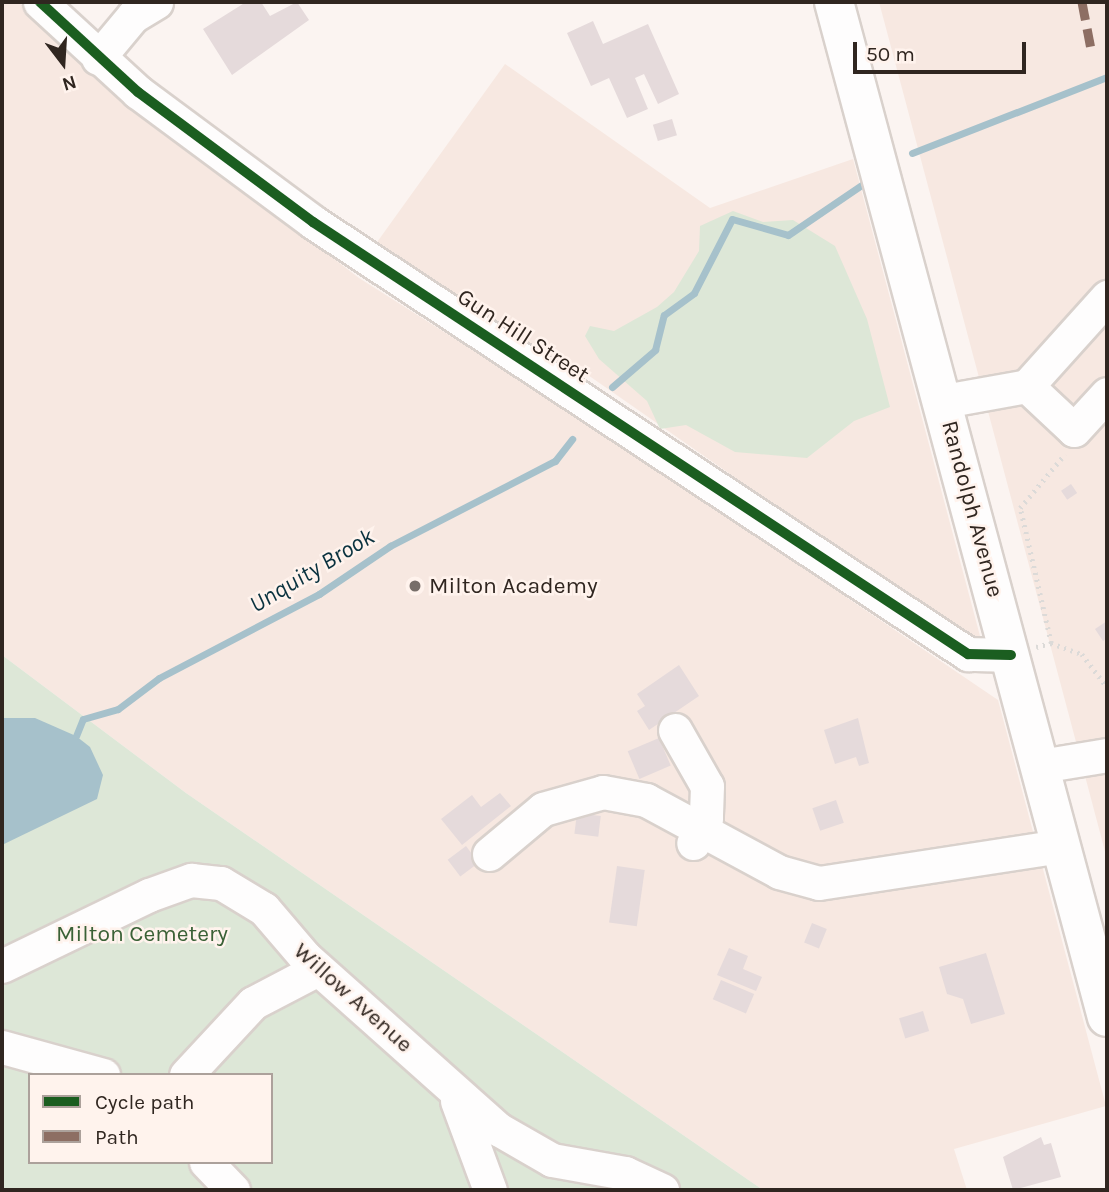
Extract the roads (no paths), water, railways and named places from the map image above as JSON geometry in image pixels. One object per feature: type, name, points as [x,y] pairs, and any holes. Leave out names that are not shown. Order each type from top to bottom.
[{"type":"main road","name":"Randolph Avenue","points":[[834,2],[944,401],[1107,1017]]},
{"type":"street","name":"Gun Hill Street","points":[[40,2],[97,58],[290,207],[968,654],[1011,654]]},
{"type":"street","points":[[97,58],[133,16],[156,2]]},
{"type":"street","points":[[944,401],[1027,386],[1107,297]]},
{"type":"street","points":[[1027,386],[1074,430],[1107,394]]},
{"type":"street","points":[[675,730],[705,776],[708,808],[697,836]]},
{"type":"street","points":[[1040,766],[1107,755]]},
{"type":"street","points":[[489,854],[543,809],[587,794],[632,795],[697,836],[779,872],[818,883],[1062,846]]},
{"type":"street","name":"Willow Avenue","points":[[2,966],[149,895],[200,879],[256,902],[318,969],[370,1009],[453,1092],[540,1155],[611,1170],[662,1190]]},
{"type":"street","points":[[188,1073],[258,998],[318,969]]},
{"type":"street","points":[[2,1047],[96,1073]]},
{"type":"street","points":[[453,1092],[491,1190]]},
{"type":"street","points":[[208,1164],[233,1190]]},
{"type":"street","points":[[561,1190],[611,1170]]},
{"type":"water","points":[[2,718],[35,718],[76,736],[90,747],[103,775],[97,799],[2,845]]},
{"type":"waterway","name":"Unquity Brook","points":[[912,153],[1107,77]]},
{"type":"waterway","name":"Unquity Brook","points":[[612,387],[655,350],[664,315],[694,293],[732,219],[788,235],[866,182]]},
{"type":"waterway","name":"Unquity Brook","points":[[76,736],[83,719],[118,709],[159,678],[319,594],[390,546],[555,461],[572,439]]},
{"type":"place","name":"Milton Academy","points":[[415,586]]},
{"type":"park label","name":"Milton Cemetery","points":[[142,934]]}]
